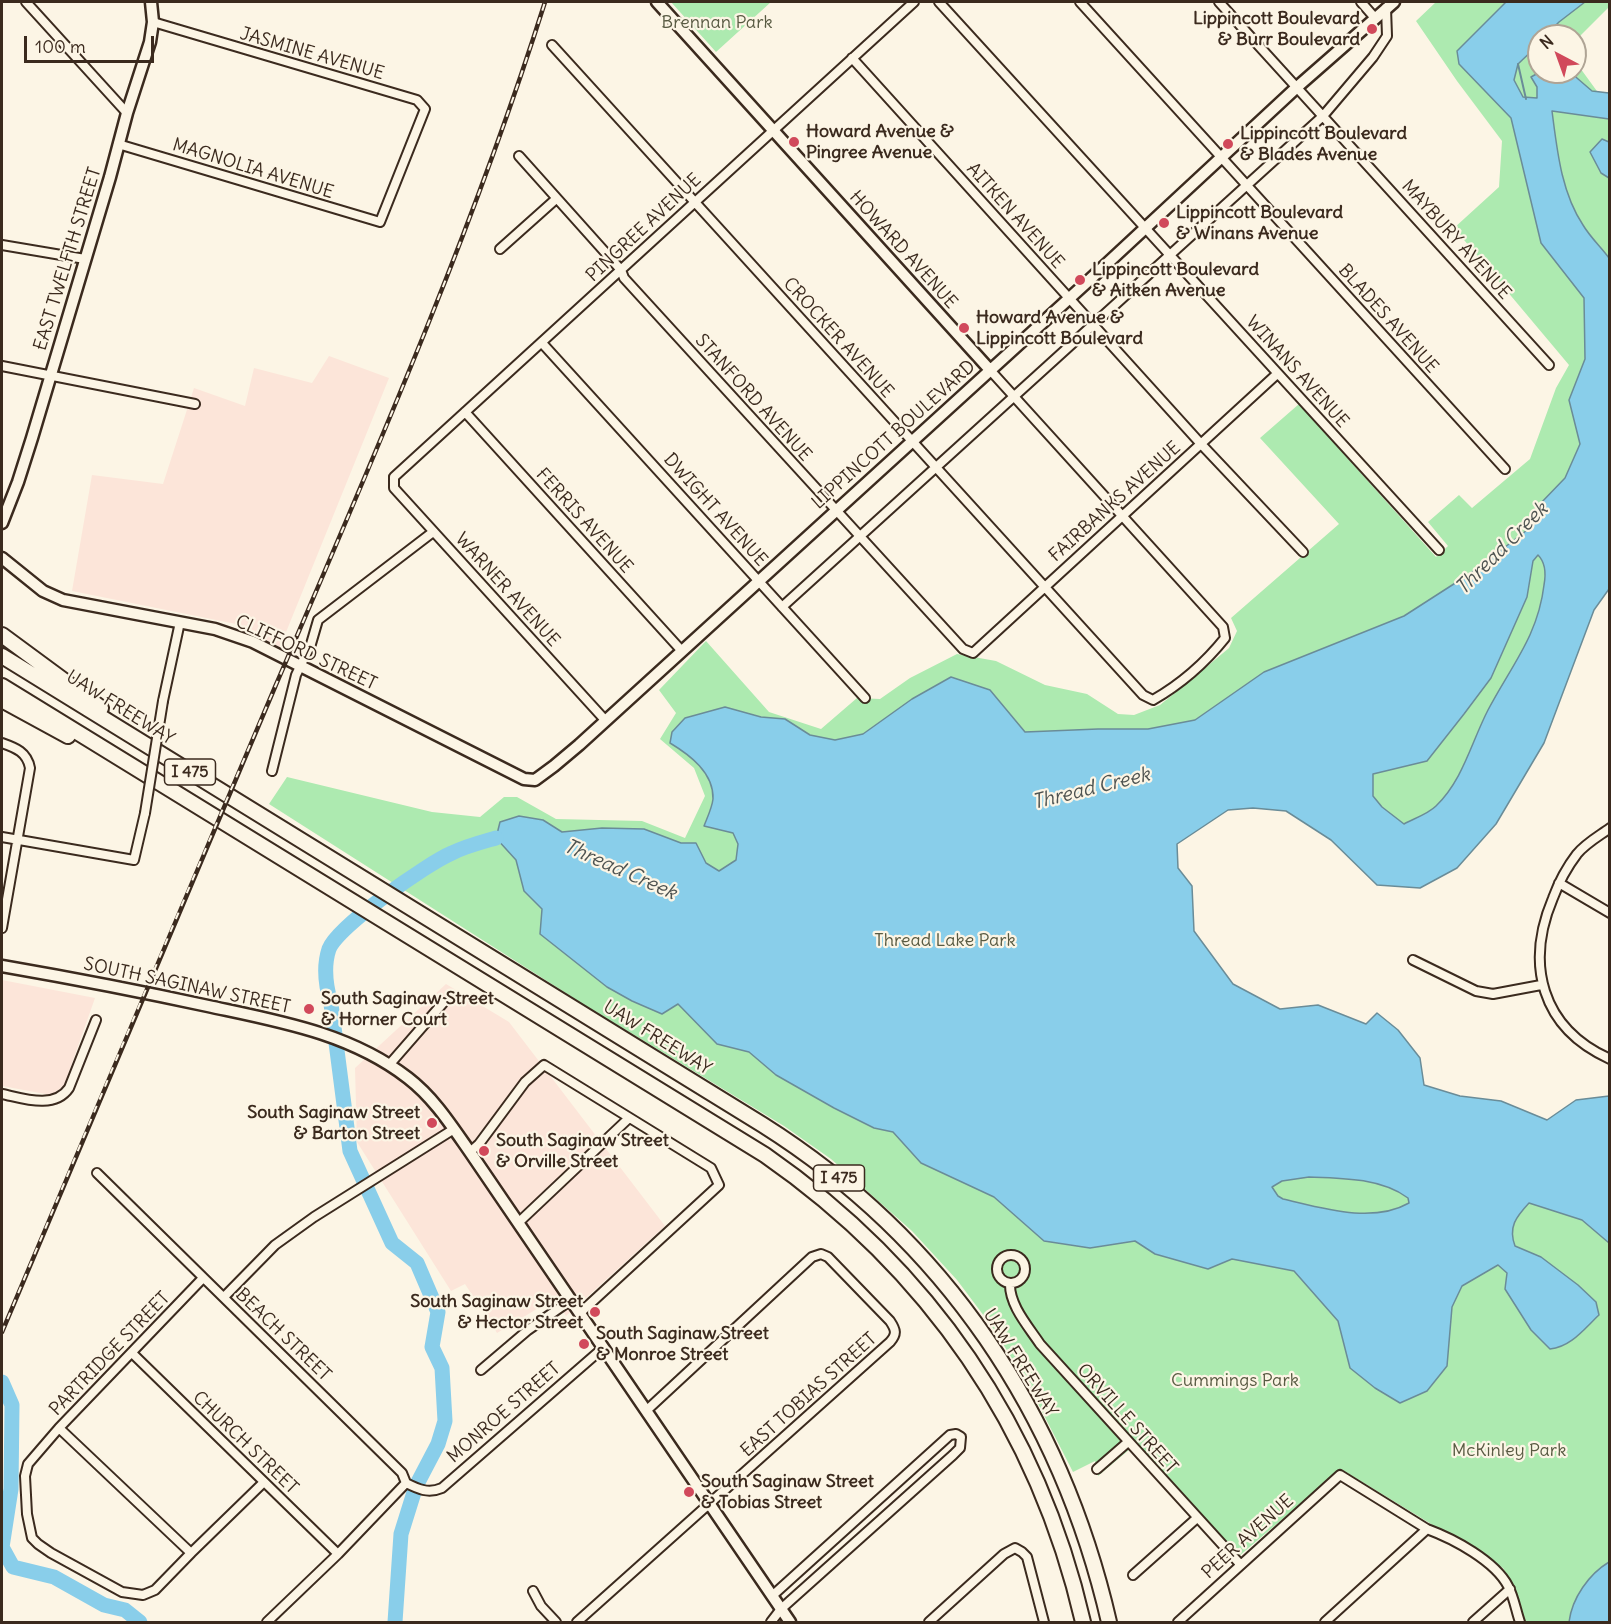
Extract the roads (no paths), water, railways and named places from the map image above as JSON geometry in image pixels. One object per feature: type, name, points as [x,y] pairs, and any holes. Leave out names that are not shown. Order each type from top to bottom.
[{"type":"highway","points":[[2,635],[185,770]]},
{"type":"highway","name":"UAW FREEWAY","points":[[2,656],[781,1136],[838,1178],[886,1220],[930,1266],[992,1346],[1020,1391],[1053,1454],[1074,1504],[1094,1564],[1109,1623]]},
{"type":"highway","name":"I 475","points":[[2,686],[765,1155],[824,1199],[879,1249],[912,1284],[954,1336],[1004,1412],[1047,1503],[1070,1570],[1083,1623]]},
{"type":"highway","points":[[2,700],[32,718],[164,785]]},
{"type":"street","points":[[26,2],[127,113]]},
{"type":"street","name":"EAST TWELFTH STREET","points":[[2,523],[6,500],[50,374],[150,42],[153,22],[151,2]]},
{"type":"street","name":"HOWARD AVENUE","points":[[657,2],[1223,627],[1225,638],[1209,657],[1170,690],[1154,700]]},
{"type":"street","name":"PINGREE AVENUE","points":[[394,477],[914,2]]},
{"type":"street","name":"WINANS AVENUE","points":[[939,2],[1439,550]]},
{"type":"street","name":"BLADES AVENUE","points":[[1080,2],[1505,469]]},
{"type":"street","name":"MAYBURY AVENUE","points":[[1219,2],[1549,365]]},
{"type":"street","points":[[1361,2],[1376,18]]},
{"type":"street","name":"LIPPINCOTT BOULEVARD","points":[[524,779],[535,780],[554,766],[912,442],[1296,88],[1390,5]]},
{"type":"street","name":"LIPPINCOTT BOULEVARD","points":[[782,607],[1323,116],[1373,57],[1387,36],[1390,5]]},
{"type":"street","name":"JASMINE AVENUE","points":[[153,22],[417,100],[424,109],[380,222]]},
{"type":"street","name":"CROCKER AVENUE","points":[[552,45],[1143,695],[1154,700]]},
{"type":"street","name":"AITKEN AVENUE","points":[[852,58],[1201,444],[1303,552]]},
{"type":"street","name":"MAGNOLIA AVENUE","points":[[118,144],[380,222]]},
{"type":"street","name":"STANFORD AVENUE","points":[[519,156],[621,270],[624,278],[859,537],[963,649],[973,653]]},
{"type":"street","points":[[500,249],[556,198]]},
{"type":"street","points":[[2,245],[85,260]]},
{"type":"street","name":"DWIGHT AVENUE","points":[[542,343],[865,698]]},
{"type":"street","points":[[2,366],[195,404]]},
{"type":"street","name":"FAIRBANKS AVENUE","points":[[973,653],[1277,374]]},
{"type":"street","name":"FERRIS AVENUE","points":[[465,412],[681,650]]},
{"type":"street","name":"WARNER AVENUE","points":[[394,477],[394,488],[605,720]]},
{"type":"street","points":[[272,771],[296,675],[311,644],[318,621],[433,532]]},
{"type":"street","name":"CLIFFORD STREET","points":[[2,558],[43,591],[63,600],[215,629],[253,642],[524,779]]},
{"type":"street","points":[[2,837],[134,860],[145,813],[180,622]]},
{"type":"street","points":[[2,743],[19,750],[29,760],[30,768],[2,928]]},
{"type":"street","points":[[1610,828],[1578,853],[1559,883],[1542,929],[1539,954],[1541,985],[1562,1025],[1593,1051],[1610,1059]]},
{"type":"street","points":[[1559,883],[1610,913]]},
{"type":"street","points":[[1413,960],[1476,992],[1493,994],[1541,985]]},
{"type":"street","name":"SOUTH SAGINAW STREET","points":[[2,966],[145,992],[316,1031],[350,1043],[389,1065],[422,1090],[470,1152],[790,1623]]},
{"type":"street","points":[[389,1065],[443,1003]]},
{"type":"street","points":[[2,1094],[45,1101],[61,1097],[69,1088],[96,1020]]},
{"type":"street","points":[[470,1152],[479,1144],[525,1082],[544,1065],[711,1167],[719,1185],[580,1313]]},
{"type":"street","points":[[518,1223],[629,1118]]},
{"type":"street","points":[[224,1297],[275,1245],[357,1189],[454,1129]]},
{"type":"street","name":"BEACH STREET","points":[[97,1173],[402,1473],[406,1483],[423,1491],[435,1491],[453,1478]]},
{"type":"street","name":"EAST TOBIAS STREET","points":[[577,1623],[890,1342],[895,1335],[895,1329],[891,1321],[828,1257],[821,1254],[812,1257],[647,1410]]},
{"type":"street","name":"PARTRIDGE STREET","points":[[203,1278],[59,1428],[28,1464],[25,1476],[32,1538],[38,1544],[122,1592],[143,1595],[155,1590],[264,1482]]},
{"type":"street","name":"ORVILLE STREET","points":[[1010,1283],[1011,1295],[1017,1308],[1040,1344],[1240,1564]]},
{"type":"street","points":[[481,1370],[528,1330],[571,1300]]},
{"type":"street","name":"MONROE STREET","points":[[453,1478],[603,1348]]},
{"type":"street","name":"CHURCH STREET","points":[[132,1353],[338,1554]]},
{"type":"street","points":[[59,1428],[190,1553]]},
{"type":"street","points":[[771,1623],[781,1609],[960,1448],[961,1437],[956,1434],[950,1435],[772,1596]]},
{"type":"street","points":[[1097,1469],[1128,1442]]},
{"type":"street","name":"PEER AVENUE","points":[[1178,1623],[1340,1475],[1427,1529]]},
{"type":"street","points":[[267,1623],[406,1483]]},
{"type":"street","points":[[876,1504],[886,1516]]},
{"type":"street","points":[[1133,1575],[1197,1518]]},
{"type":"street","points":[[1325,1623],[1427,1529],[1442,1534],[1494,1567],[1510,1589],[1520,1623]]},
{"type":"street","points":[[929,1623],[1004,1554],[1015,1548],[1024,1554],[1029,1564],[1044,1623]]},
{"type":"street","points":[[1473,1623],[1510,1589]]},
{"type":"street","points":[[533,1591],[541,1606],[556,1623]]},
{"type":"water","name":"Thread Lake Park","points":[[1506,2],[1585,2],[1557,24],[1527,24],[1527,55],[1518,64],[1514,80],[1523,97],[1537,98],[1535,84],[1584,84],[1592,91],[1609,93],[1609,119],[1552,111],[1561,170],[1570,199],[1586,229],[1609,258],[1609,589],[1594,610],[1544,743],[1496,824],[1457,868],[1420,888],[1377,885],[1331,840],[1286,811],[1253,808],[1228,810],[1177,844],[1178,868],[1192,886],[1194,931],[1233,984],[1280,1009],[1318,1005],[1366,1024],[1377,1013],[1398,1030],[1420,1058],[1424,1085],[1460,1096],[1501,1101],[1547,1120],[1576,1100],[1609,1096],[1609,1243],[1582,1220],[1529,1203],[1514,1223],[1512,1233],[1515,1246],[1541,1257],[1578,1285],[1596,1302],[1599,1315],[1571,1341],[1558,1348],[1550,1349],[1531,1330],[1505,1289],[1507,1273],[1498,1265],[1462,1286],[1452,1307],[1447,1366],[1427,1391],[1400,1403],[1375,1388],[1350,1368],[1338,1321],[1294,1271],[1232,1259],[1208,1269],[1155,1254],[1135,1241],[1090,1248],[1044,1241],[994,1197],[921,1163],[893,1132],[874,1128],[834,1108],[776,1075],[749,1052],[717,1044],[678,1004],[662,1014],[607,987],[540,934],[542,909],[524,891],[516,860],[496,838],[500,822],[519,816],[543,820],[562,832],[602,828],[644,829],[681,843],[696,843],[706,863],[719,871],[736,860],[738,844],[733,833],[704,826],[713,799],[710,781],[693,759],[670,743],[672,732],[685,718],[725,707],[761,717],[785,719],[810,735],[835,740],[863,734],[912,699],[951,677],[990,690],[1025,732],[1148,729],[1195,720],[1264,672],[1404,616],[1474,571],[1531,527],[1539,505],[1565,478],[1580,444],[1569,400],[1585,359],[1584,298],[1541,243],[1511,118],[1459,64],[1457,51]],"holes":[[[1538,555],[1543,562],[1545,577],[1536,620],[1488,710],[1460,773],[1445,796],[1433,809],[1404,824],[1382,807],[1373,796],[1373,774],[1427,761],[1491,678],[1527,597],[1533,561]],[[1309,1177],[1347,1179],[1386,1186],[1408,1198],[1409,1203],[1379,1212],[1347,1212],[1283,1199],[1272,1187],[1282,1181]]]},
{"type":"water","points":[[1602,139],[1609,142],[1609,178],[1601,173],[1590,152]]},
{"type":"water","points":[[1609,1562],[1609,1622],[1569,1622],[1574,1604],[1588,1580]]},
{"type":"waterway","name":"Thread Creek","points":[[1518,64],[1526,99]]},
{"type":"waterway","name":"Thread Creek","points":[[395,1622],[401,1534],[416,1486],[438,1444],[445,1421],[442,1368],[432,1347],[438,1312],[417,1263],[392,1243],[350,1151],[326,963],[329,949],[336,939],[385,896],[440,859],[463,848],[496,838]]},
{"type":"waterway","name":"Thread Creek","points":[[2,1382],[12,1405],[11,1489],[2,1547],[13,1567],[54,1577],[104,1605],[125,1610],[140,1622]]},
{"type":"railway","points":[[2,1332],[419,348],[485,176],[545,2]]},
{"type":"place","name":"Lippincott Boulevard & Burr Boulevard","points":[[1372,29]]},
{"type":"place","name":"Howard Avenue & Pingree Avenue","points":[[794,142]]},
{"type":"place","name":"Lippincott Boulevard & Blades Avenue","points":[[1228,144]]},
{"type":"place","name":"Lippincott Boulevard & Winans Avenue","points":[[1164,223]]},
{"type":"place","name":"Lippincott Boulevard & Aitken Avenue","points":[[1080,280]]},
{"type":"place","name":"Howard Avenue & Lippincott Boulevard","points":[[964,328]]},
{"type":"place","name":"South Saginaw Street & Horner Court","points":[[309,1009]]},
{"type":"place","name":"South Saginaw Street & Barton Street","points":[[432,1123]]},
{"type":"place","name":"South Saginaw Street & Orville Street","points":[[484,1151]]},
{"type":"place","name":"South Saginaw Street & Hector Street","points":[[595,1312]]},
{"type":"place","name":"South Saginaw Street & Monroe Street","points":[[584,1344]]},
{"type":"place","name":"South Saginaw Street & Tobias Street","points":[[689,1492]]},
{"type":"park label","name":"Brennan Park","points":[[717,23]]},
{"type":"park label","name":"Cummings Park","points":[[1235,1381]]},
{"type":"park label","name":"McKinley Park","points":[[1509,1451]]}]
